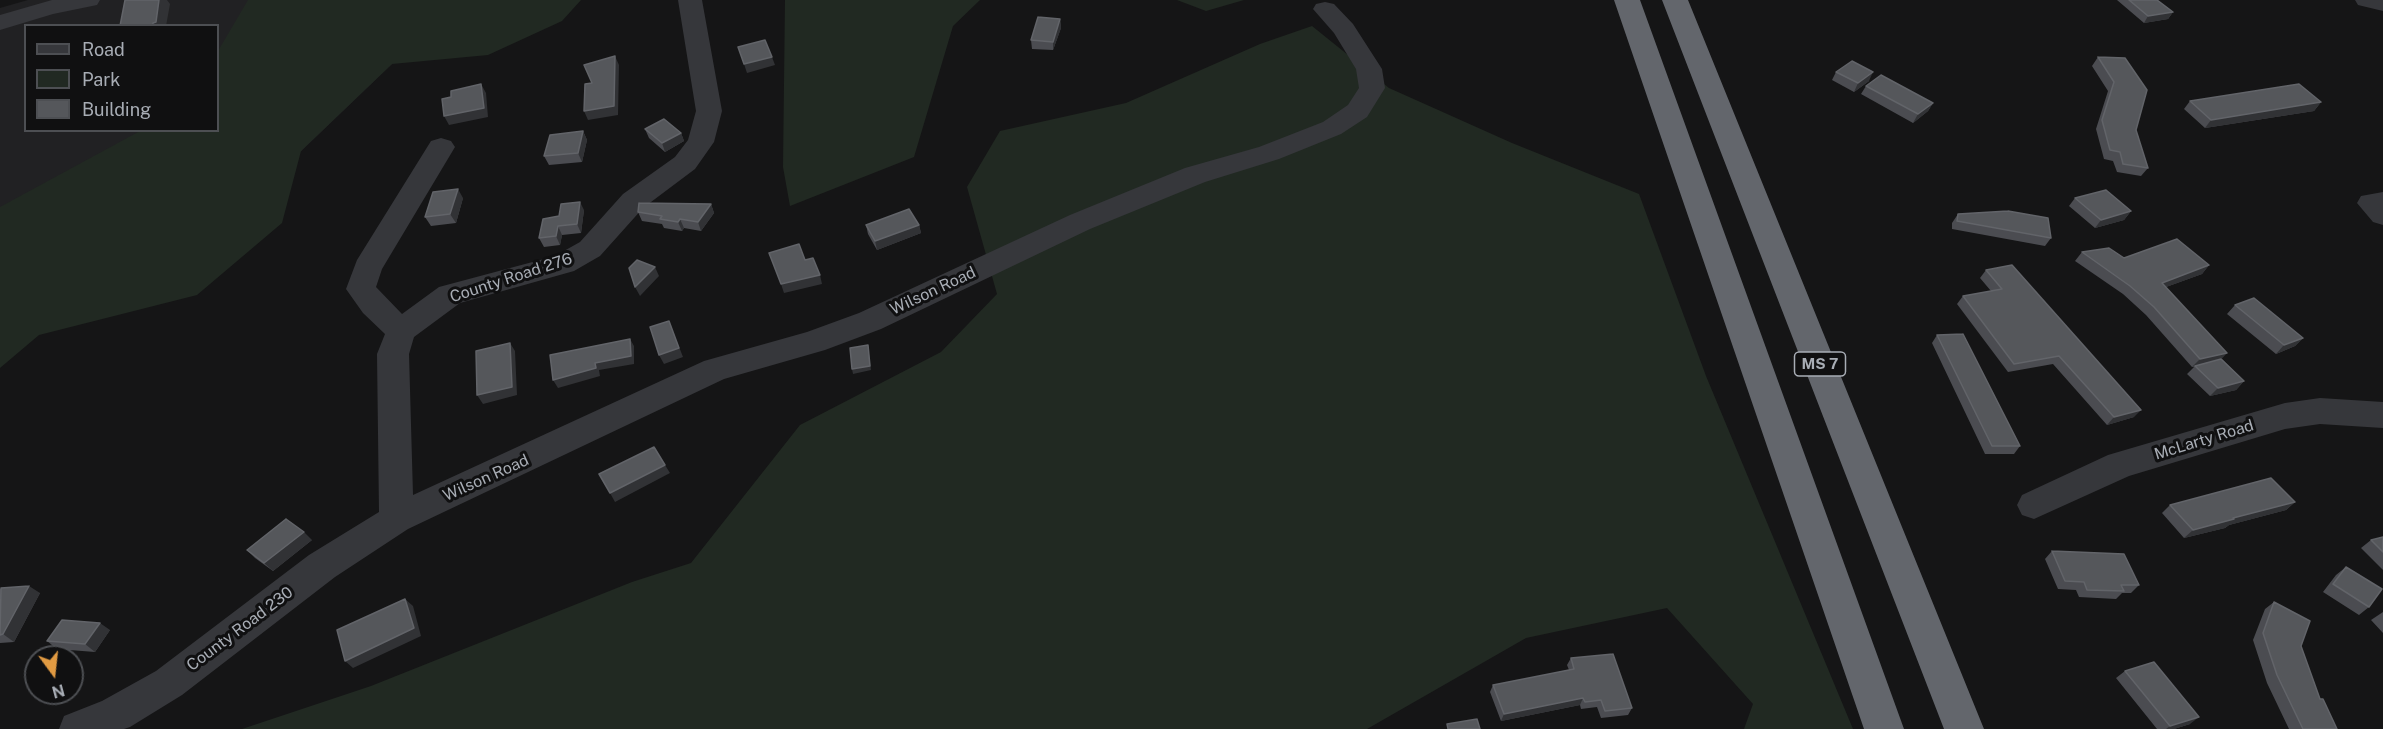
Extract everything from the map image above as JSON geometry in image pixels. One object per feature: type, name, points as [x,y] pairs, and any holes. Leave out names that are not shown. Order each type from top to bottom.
[{"type":"highway","points":[[1627,0],[1884,729]]},
{"type":"highway","name":"MS 7","points":[[1675,0],[1964,729]]},
{"type":"highway","points":[[1685,0],[1700,60]]},
{"type":"street","points":[[0,23],[48,8],[88,0]]},
{"type":"street","name":"County Road 276","points":[[401,331],[450,295],[564,264],[590,249],[633,201],[686,163],[702,142],[709,111],[690,0]]},
{"type":"street","points":[[2367,0],[2383,4]]},
{"type":"street","name":"Wilson Road","points":[[396,519],[715,370],[814,342],[870,321],[1091,217],[1195,175],[1269,153],[1332,128],[1358,111],[1372,88],[1369,69],[1344,28],[1325,9]]},
{"type":"street","points":[[396,519],[393,354],[401,331],[361,289],[367,268],[441,147]]},
{"type":"street","points":[[2383,202],[2371,203],[2383,214]]},
{"type":"street","name":"McLarty Road","points":[[2034,506],[2120,465],[2285,416],[2320,411],[2383,415]]},
{"type":"street","name":"County Road 230","points":[[78,729],[116,714],[169,683],[234,636],[322,566],[396,519]]},
{"type":"shaded area","points":[[28,0],[342,0],[392,64],[196,252],[0,311],[0,8]]},
{"type":"green space","points":[[248,0],[581,0],[562,21],[488,55],[392,64],[301,151],[282,223],[197,295],[39,335],[0,368],[0,207],[138,132],[219,132],[219,49]]},
{"type":"green space","points":[[785,0],[980,0],[953,26],[914,157],[790,206],[783,167]]},
{"type":"green space","points":[[1177,0],[1244,0],[1206,11]]},
{"type":"green space","points":[[1312,26],[1389,88],[1512,143],[1639,194],[1706,376],[1853,729],[1744,729],[1753,704],[1667,608],[1526,638],[1367,729],[242,729],[371,686],[632,582],[691,563],[800,425],[941,352],[997,294],[967,187],[1000,131],[1126,103],[1260,44]]},
{"type":"building","points":[[125,0],[159,0],[156,22],[153,24],[120,24]]},
{"type":"building","points":[[2129,0],[2157,0],[2173,12],[2148,16]]},
{"type":"building","points":[[1038,17],[1060,19],[1053,42],[1031,40]]},
{"type":"building","points":[[765,40],[772,57],[744,64],[738,47]]},
{"type":"building","points":[[615,56],[614,106],[584,111],[585,84],[592,83],[584,65]]},
{"type":"building","points":[[2098,57],[2125,58],[2147,90],[2136,130],[2148,168],[2123,164],[2120,152],[2110,150],[2102,120],[2114,82]]},
{"type":"building","points":[[1852,61],[1873,72],[1858,83],[1836,72]]},
{"type":"building","points":[[1881,75],[1933,103],[1918,114],[1866,86]]},
{"type":"building","points":[[481,84],[484,108],[444,116],[442,99],[451,97],[451,91]]},
{"type":"building","points":[[2299,84],[2321,102],[2211,120],[2190,101]]},
{"type":"building","points":[[664,119],[681,133],[662,143],[645,129]]},
{"type":"building","points":[[583,131],[578,153],[544,156],[550,135]]},
{"type":"building","points":[[458,189],[450,214],[425,217],[433,192]]},
{"type":"building","points":[[2106,190],[2131,211],[2101,220],[2075,198]]},
{"type":"building","points":[[580,202],[577,224],[558,226],[556,236],[539,238],[543,219],[559,216],[561,204]]},
{"type":"building","points":[[639,203],[711,204],[698,222],[680,219],[678,222],[660,219],[662,216],[638,212]]},
{"type":"building","points":[[909,209],[919,225],[875,241],[866,225]]},
{"type":"building","points":[[2008,211],[2048,218],[2051,238],[1957,221],[1958,214]]},
{"type":"building","points":[[2177,239],[2209,265],[2162,283],[2227,353],[2200,359],[2154,307],[2130,286],[2082,252],[2109,248],[2124,258]]},
{"type":"building","points":[[799,244],[805,260],[813,258],[820,275],[781,284],[769,253]]},
{"type":"building","points":[[637,260],[655,267],[635,287],[629,268]]},
{"type":"building","points":[[2012,265],[2141,410],[2114,417],[2059,356],[2014,364],[1963,296],[2002,289],[1986,270]]},
{"type":"building","points":[[2254,298],[2303,338],[2284,345],[2235,305]]},
{"type":"building","points":[[669,321],[679,348],[659,355],[650,327]]},
{"type":"building","points":[[1963,334],[2020,446],[1992,446],[1937,335]]},
{"type":"building","points":[[630,339],[631,356],[595,363],[596,368],[553,380],[550,355]]},
{"type":"building","points":[[510,343],[512,387],[477,395],[476,351]]},
{"type":"building","points":[[868,345],[870,366],[852,369],[850,348]]},
{"type":"building","points":[[2221,359],[2244,381],[2218,388],[2195,366]]},
{"type":"building","points":[[654,447],[665,465],[610,493],[599,474]]},
{"type":"building","points":[[2271,478],[2295,502],[2193,530],[2170,505]]},
{"type":"building","points":[[286,519],[304,532],[264,563],[247,550]]},
{"type":"building","points":[[2383,537],[2383,552],[2371,540]]},
{"type":"building","points":[[2052,551],[2124,554],[2139,585],[2121,585],[2124,591],[2087,590],[2084,582],[2065,581]]},
{"type":"building","points":[[2346,567],[2382,589],[2369,607],[2333,584]]},
{"type":"building","points":[[29,586],[3,634],[0,635],[1,588]]},
{"type":"building","points":[[405,599],[414,628],[345,661],[337,630]]},
{"type":"building","points":[[2274,602],[2310,621],[2301,646],[2320,699],[2323,699],[2337,729],[2303,729],[2277,675],[2263,633]]},
{"type":"building","points":[[62,620],[100,623],[85,644],[47,641]]},
{"type":"building","points":[[1613,654],[1632,708],[1605,711],[1601,700],[1585,702],[1583,698],[1504,714],[1493,685],[1574,669],[1571,658]]},
{"type":"building","points":[[2154,662],[2199,717],[2170,726],[2125,671]]},
{"type":"building","points":[[1477,719],[1480,729],[1448,729],[1447,724]]}]
